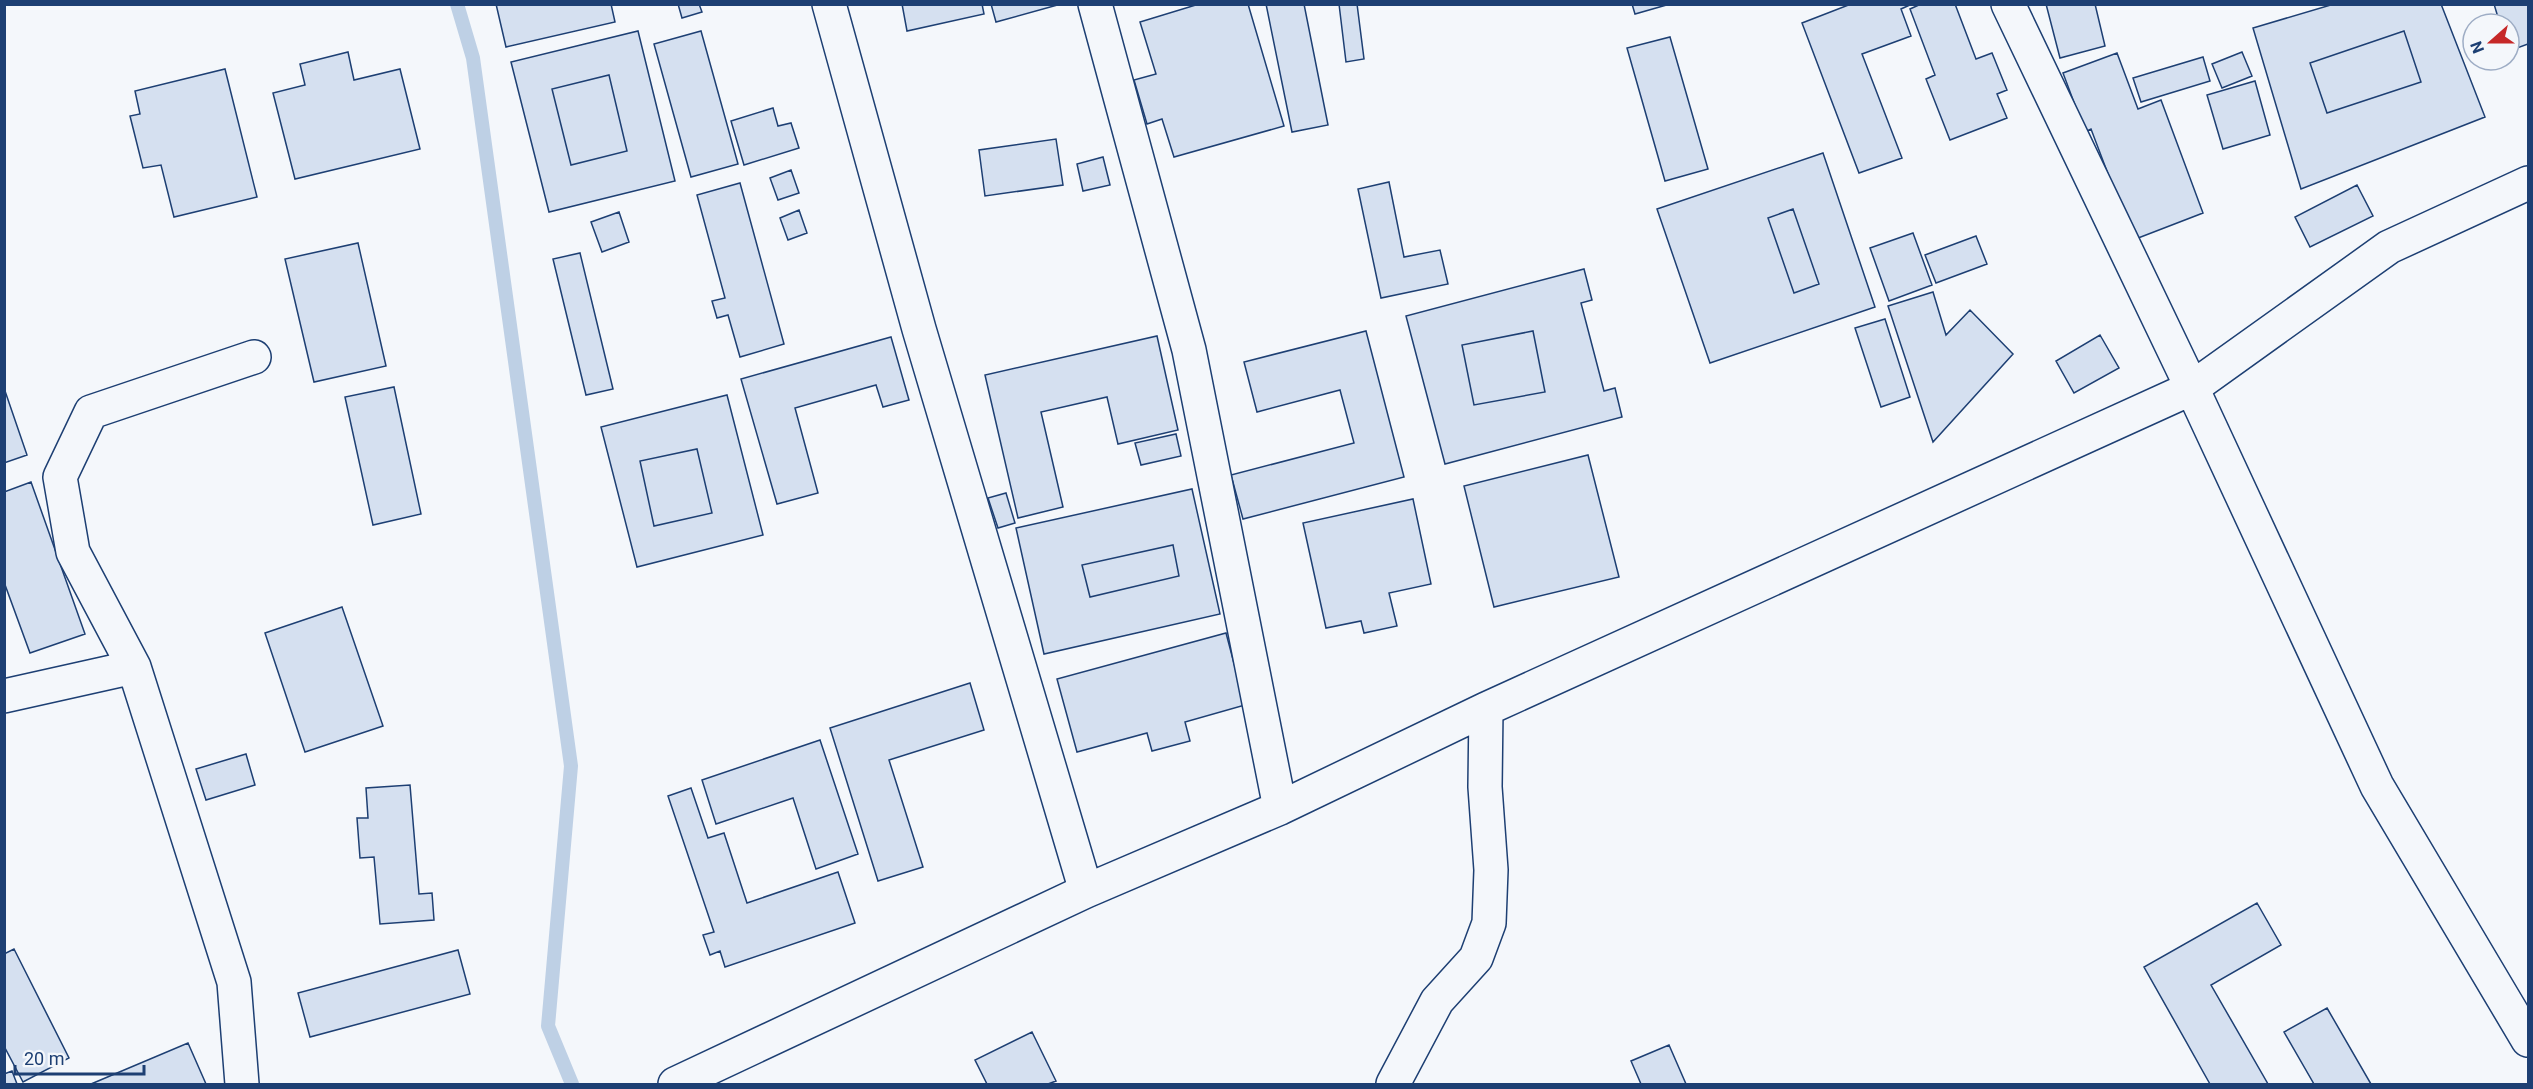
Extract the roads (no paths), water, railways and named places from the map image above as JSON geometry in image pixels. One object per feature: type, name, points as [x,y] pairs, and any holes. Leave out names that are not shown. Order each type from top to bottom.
[{"type":"street","points":[[829,4],[919,329],[1086,891]]},
{"type":"street","points":[[1095,4],[1189,350],[1280,808]]},
{"type":"street","points":[[2008,4],[2192,388],[2378,786],[2529,1040]]},
{"type":"street","points":[[675,1084],[1086,891],[1280,808],[1486,709],[2192,388],[2389,247],[2529,183]]},
{"type":"street","points":[[242,1084],[234,982],[134,667],[73,552],[60,477],[92,412],[254,357]]},
{"type":"street","points":[[4,696],[134,667]]},
{"type":"street","points":[[1393,1084],[1437,1001],[1476,958],[1489,923],[1491,870],[1485,787],[1486,709]]},
{"type":"waterway","points":[[457,4],[473,58],[571,766],[548,1026],[572,1084]]}]
